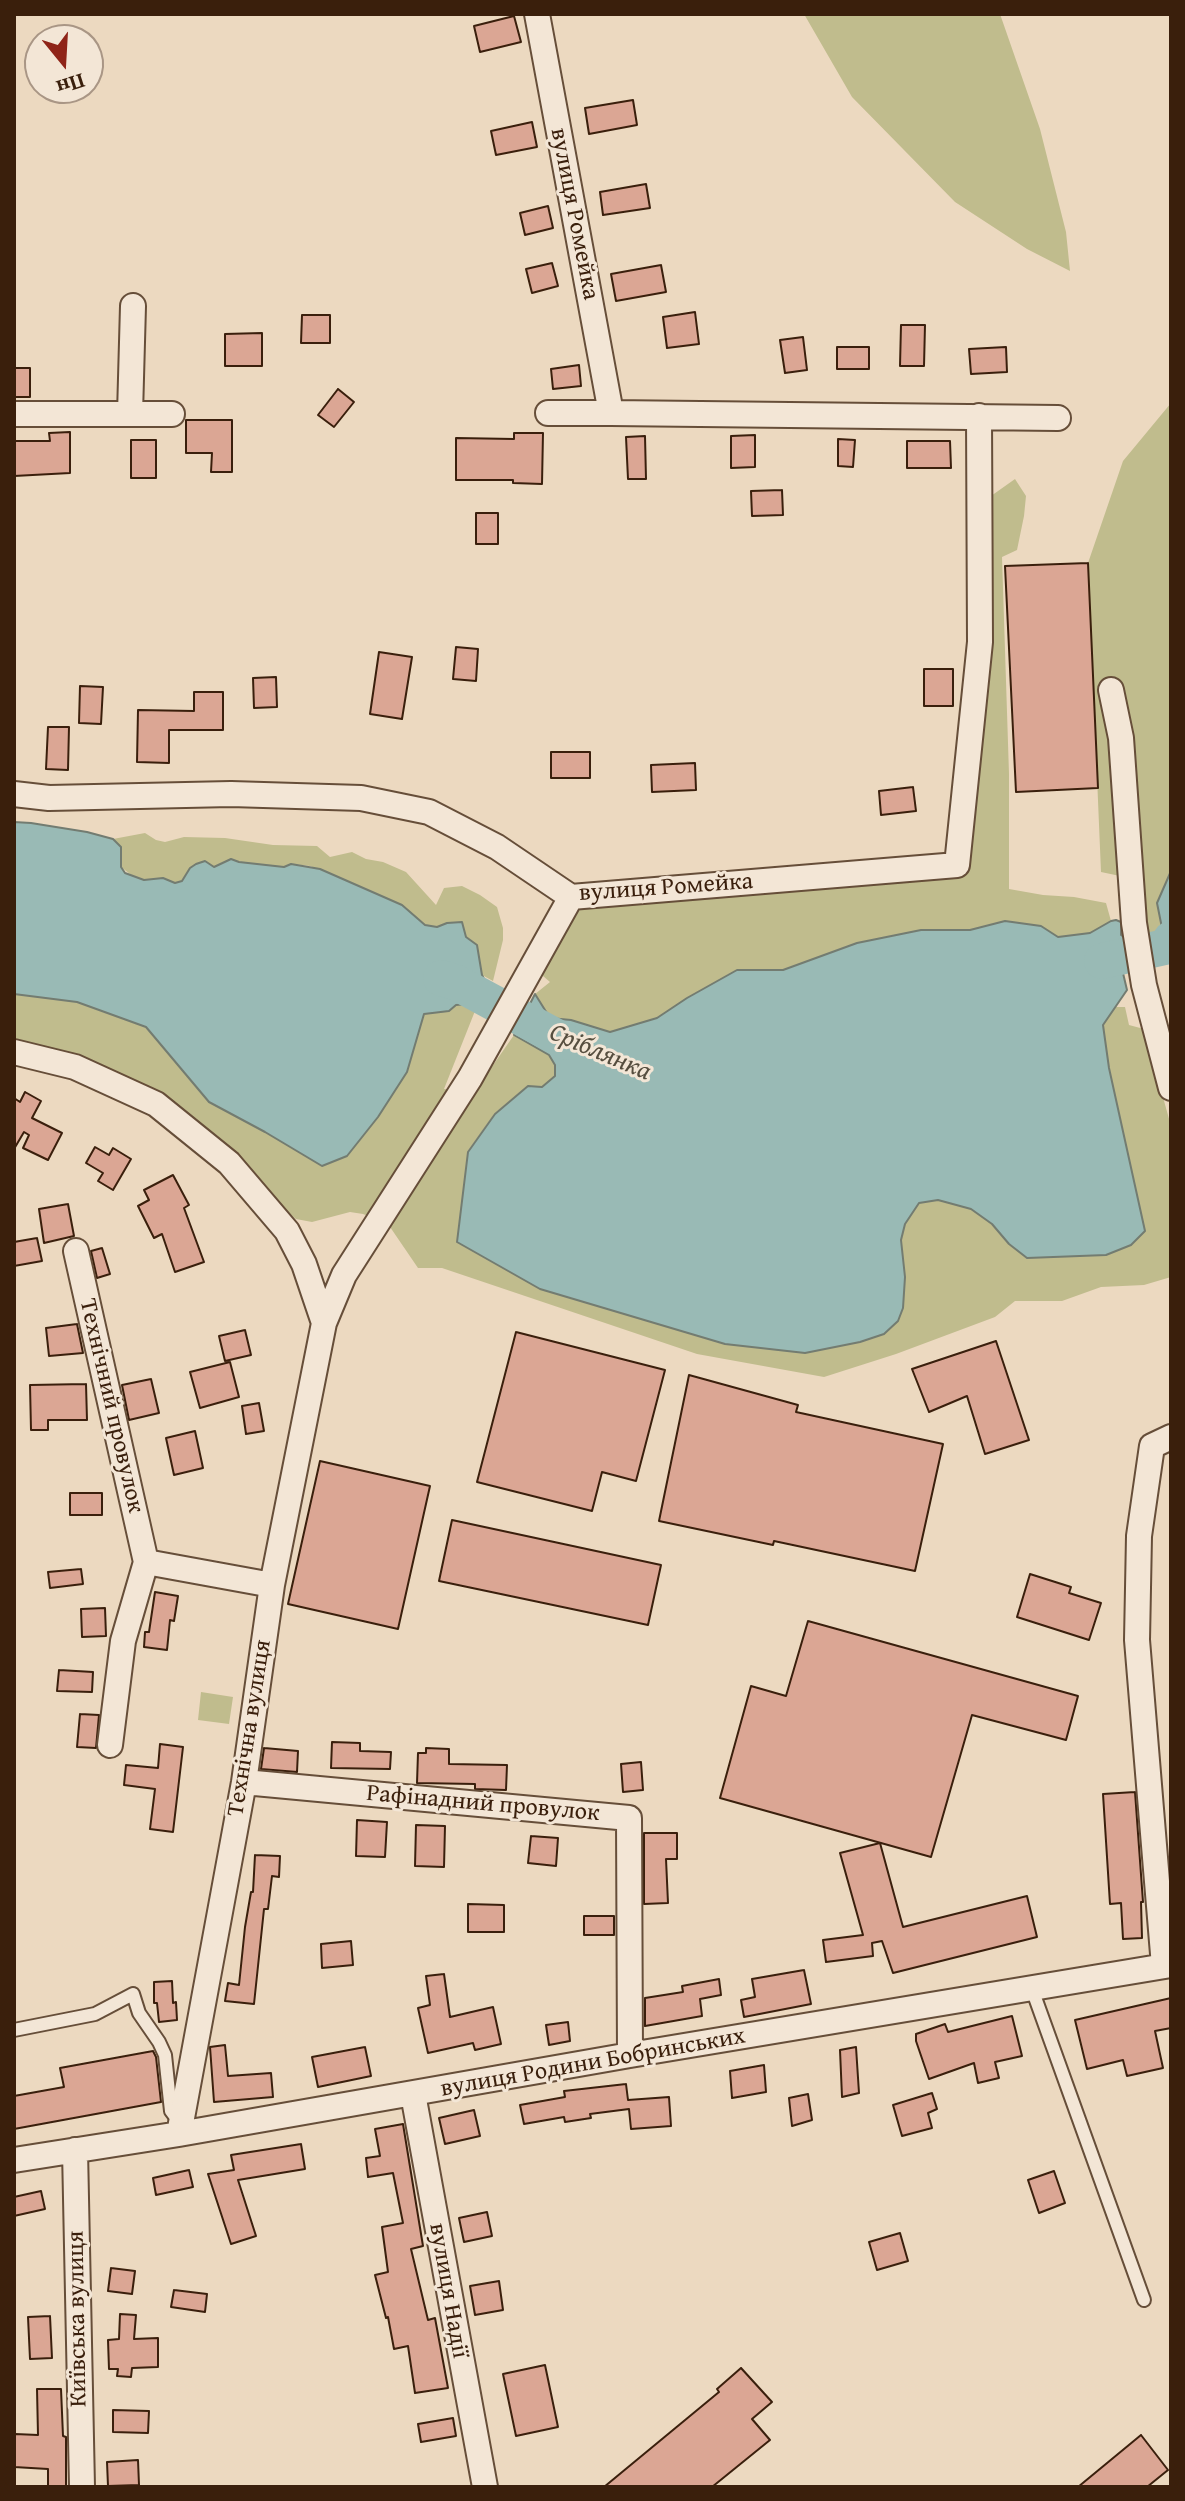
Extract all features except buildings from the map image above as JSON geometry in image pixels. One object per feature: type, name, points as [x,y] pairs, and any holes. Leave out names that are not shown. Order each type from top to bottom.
[{"type":"street","name":"вулиця Ромейка","points":[[537,14],[611,413]]},
{"type":"street","points":[[130,414],[133,306]]},
{"type":"street","points":[[548,413],[1058,418]]},
{"type":"street","points":[[14,414],[172,414]]},
{"type":"street","name":"вулиця Ромейка","points":[[14,794],[49,798],[231,794],[361,798],[429,812],[497,847],[571,897],[957,865],[980,642],[979,416]]},
{"type":"street","points":[[1111,690],[1121,738],[1134,923],[1144,985],[1171,1088]]},
{"type":"street","name":"Технічна вулиця","points":[[181,2125],[244,1782],[272,1585],[324,1323],[344,1275],[470,1078],[571,897]]},
{"type":"street","name":"Технічна вулиця","points":[[14,1052],[75,1067],[156,1104],[229,1163],[287,1231],[304,1264],[324,1323]]},
{"type":"street","name":"Технічний провулок","points":[[76,1251],[146,1562],[123,1641],[110,1745]]},
{"type":"street","points":[[1167,1966],[1137,1640],[1139,1536],[1152,1446],[1171,1437]]},
{"type":"street","points":[[146,1562],[272,1585]]},
{"type":"street","name":"Рафінадний провулок","points":[[244,1782],[629,1818],[630,2055]]},
{"type":"street","name":"вулиця Родини Бобринських","points":[[14,2160],[75,2150],[181,2125],[413,2094],[1167,1966]]},
{"type":"street","name":"вулиця Надії","points":[[413,2094],[485,2487]]},
{"type":"street","name":"Київська вулиця","points":[[75,2150],[82,2487]]},
{"type":"lane","points":[[1032,1989],[1144,2300]]},
{"type":"lane","points":[[14,2030],[95,2014],[133,1994],[139,2013],[165,2055],[171,2111],[181,2125]]},
{"type":"shaded area","points":[[804,14],[1000,14],[1040,129],[1066,232],[1070,271],[1027,249],[955,202],[852,97]]},
{"type":"shaded area","points":[[1171,403],[1171,871],[1157,903],[1162,928],[1155,941],[1140,933],[1139,880],[1101,872],[1088,563],[1123,461]]},
{"type":"shaded area","points":[[1015,479],[1026,496],[1024,516],[1017,550],[1002,557],[1009,774],[1009,889],[1106,903],[1111,921],[1090,933],[1057,937],[1041,926],[1005,921],[970,930],[921,930],[857,943],[783,970],[737,970],[657,1018],[609,1032],[571,1020],[550,1018],[535,994],[550,982],[537,966],[575,902],[966,873],[986,644],[991,496]]},
{"type":"shaded area","points":[[145,833],[165,842],[184,837],[225,838],[273,845],[317,846],[330,857],[352,852],[406,872],[436,905],[444,888],[462,886],[497,907],[503,940],[493,981],[482,975],[447,923],[437,927],[425,925],[402,905],[310,866],[292,864],[285,867],[231,859],[214,867],[190,868],[182,881],[175,883],[163,878],[135,878],[121,867],[121,847],[113,839]]},
{"type":"shaded area","points":[[14,993],[77,1002],[146,1027],[209,1102],[322,1166],[407,1072],[424,1014],[449,1011],[456,1005],[467,1004],[475,1011],[444,1089],[475,1091],[514,1035],[549,1055],[555,1065],[555,1076],[551,1081],[542,1087],[528,1086],[495,1113],[468,1151],[903,1308],[905,1277],[901,1241],[905,1224],[919,1203],[938,1200],[971,1209],[992,1224],[1009,1244],[1131,1245],[1145,1231],[1109,1068],[1103,1025],[1115,1007],[1125,1007],[1129,1025],[1144,1029],[1171,1126],[1171,1277],[1144,1285],[1101,1287],[1062,1301],[1015,1301],[995,1317],[824,1377],[697,1354],[442,1268],[418,1268],[388,1224],[363,1214],[350,1212],[312,1222],[296,1219],[141,1086],[14,1043]]},
{"type":"shaded area","points":[[201,1692],[233,1697],[229,1724],[198,1720]]},
{"type":"water","points":[[14,822],[87,832],[113,839],[121,847],[121,867],[125,873],[144,880],[163,878],[175,883],[182,881],[196,864],[205,861],[214,867],[231,859],[320,869],[402,905],[425,925],[437,927],[462,922],[466,937],[477,945],[482,975],[490,991],[475,1011],[467,1004],[456,1005],[449,1011],[424,1014],[407,1072],[378,1117],[347,1156],[322,1166],[209,1102],[146,1027],[77,1002],[14,994]]},
{"type":"water","points":[[1171,871],[1171,945],[1155,941],[1162,928],[1157,903]]},
{"type":"water","points":[[1116,920],[1121,922],[1121,935],[1127,939],[1130,967],[1123,973],[1127,990],[1103,1025],[1109,1068],[1145,1231],[1131,1245],[1106,1255],[1027,1258],[1009,1244],[992,1224],[971,1209],[938,1200],[919,1203],[905,1224],[901,1240],[905,1277],[903,1308],[898,1321],[884,1334],[805,1353],[725,1344],[540,1289],[457,1242],[468,1152],[495,1114],[528,1086],[542,1087],[555,1076],[555,1065],[549,1055],[514,1035],[535,994],[550,1018],[571,1020],[610,1032],[657,1018],[737,970],[783,970],[857,943],[921,930],[970,930],[1005,921],[1041,926],[1058,937],[1090,933]]},
{"type":"waterway","name":"Сріблянка","points":[[1102,961],[1165,947],[1171,939]]},
{"type":"waterway","name":"Сріблянка","points":[[441,978],[457,983],[566,1042]]}]
